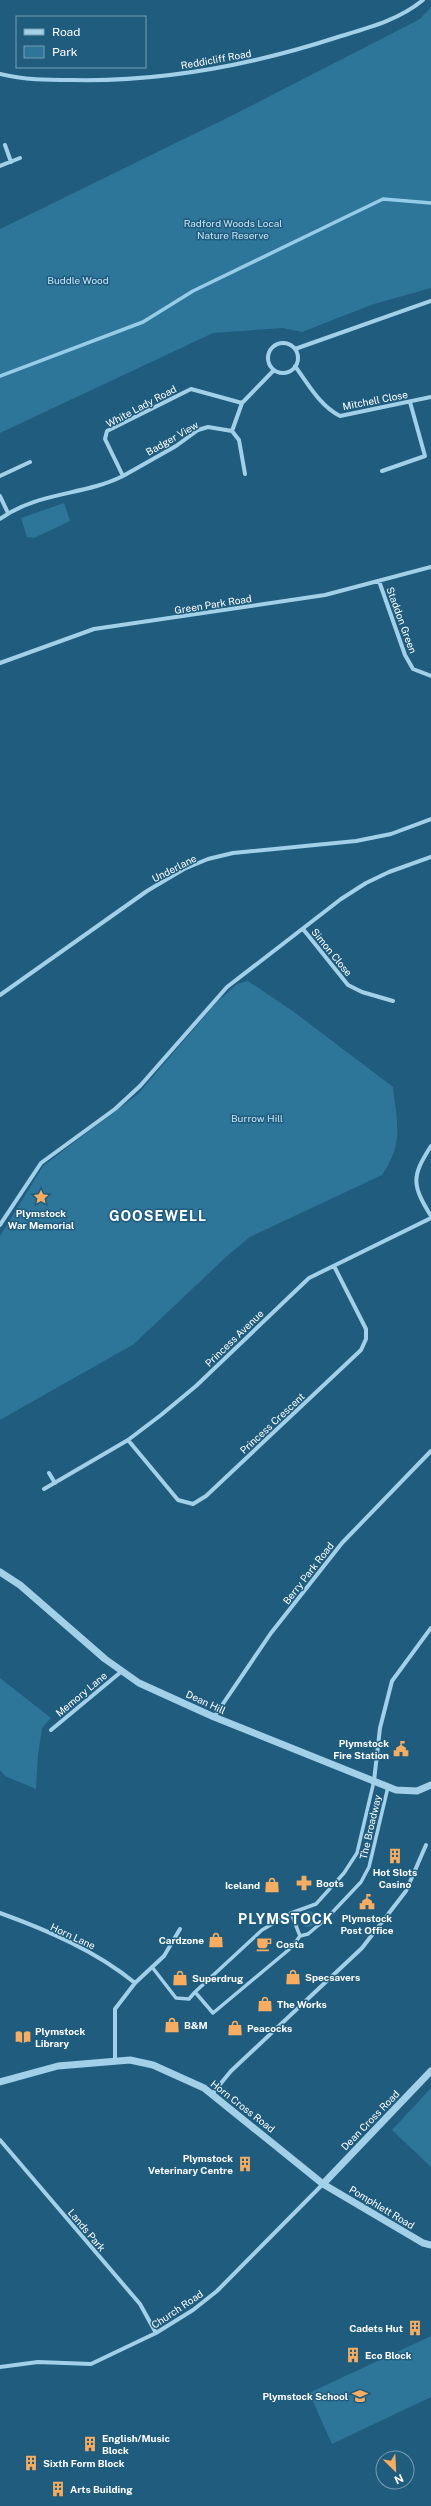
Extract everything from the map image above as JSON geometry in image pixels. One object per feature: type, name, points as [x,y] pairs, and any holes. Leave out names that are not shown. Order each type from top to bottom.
[{"type":"street","name":"Reddicliff Road","points":[[0,74],[23,79],[142,79],[207,70],[290,52],[373,26],[407,13],[424,0]]},
{"type":"street","points":[[5,145],[11,162]]},
{"type":"street","points":[[0,166],[20,158]]},
{"type":"street","points":[[295,349],[298,360],[296,366],[291,371],[284,373],[274,370],[268,361],[273,347],[284,344],[295,349],[401,310],[431,301]]},
{"type":"street","name":"Mitchell Close","points":[[296,366],[319,398],[331,411],[340,416],[431,397]]},
{"type":"street","points":[[245,474],[239,440],[232,431],[242,403],[274,370]]},
{"type":"street","name":"White Lady Road","points":[[123,476],[105,439],[107,431],[191,389],[242,403]]},
{"type":"street","points":[[410,402],[426,456]]},
{"type":"street","name":"Badger View","points":[[123,476],[176,446],[198,430],[208,427],[232,431]]},
{"type":"street","points":[[382,471],[431,455]]},
{"type":"street","points":[[0,476],[30,462]]},
{"type":"street","points":[[0,519],[34,500],[84,488],[104,485],[123,476]]},
{"type":"street","points":[[0,496],[8,514]]},
{"type":"street","name":"Green Park Road","points":[[0,662],[94,629],[325,595],[379,582],[431,566]]},
{"type":"street","name":"Staddon Green","points":[[379,582],[406,655],[413,669],[431,676]]},
{"type":"street","name":"Underlane","points":[[0,995],[147,891],[184,869],[208,859],[233,853],[356,841],[391,834],[431,819]]},
{"type":"street","points":[[0,1225],[41,1163],[114,1109],[140,1086],[227,987],[341,899],[366,883],[389,872],[431,857]]},
{"type":"street","name":"Simon Close","points":[[303,929],[348,985],[362,992],[393,1001]]},
{"type":"street","points":[[431,1146],[418,1166],[415,1181],[418,1194],[431,1217]]},
{"type":"street","name":"Princess Avenue","points":[[44,1488],[128,1440],[196,1386],[309,1278],[431,1217]]},
{"type":"street","name":"Princess Crescent","points":[[128,1440],[178,1500],[193,1504],[206,1496],[360,1350],[366,1339],[366,1329],[334,1266]]},
{"type":"street","name":"Berry Park Road","points":[[214,1717],[271,1632],[342,1543],[431,1451]]},
{"type":"street","points":[[49,1474],[55,1483]]},
{"type":"street","name":"Dean Hill","points":[[0,1572],[20,1585],[59,1622],[139,1683],[214,1717],[396,1790],[417,1791],[431,1785]]},
{"type":"street","points":[[374,1781],[380,1728],[392,1681],[431,1628]]},
{"type":"street","name":"Memory Lane","points":[[51,1730],[122,1671]]},
{"type":"street","name":"The Broadway","points":[[152,1967],[176,1998],[189,1999],[194,1992],[262,1930],[291,1913],[316,1904],[344,1873],[357,1853],[374,1781]]},
{"type":"street","name":"The Broadway","points":[[194,1992],[214,2013],[292,1947],[300,1936],[308,1934],[327,1918],[361,1882],[368,1867],[388,1787]]},
{"type":"street","points":[[212,2094],[231,2071],[362,1948],[406,1891],[426,1845]]},
{"type":"street","name":"Horn Lane","points":[[0,1913],[92,1953],[116,1967],[135,1983]]},
{"type":"street","points":[[291,1913],[300,1936]]},
{"type":"street","points":[[115,2061],[115,2009],[135,1983],[164,1956],[180,1929]]},
{"type":"street","name":"Horn Cross Road","points":[[0,2082],[58,2066],[130,2060],[153,2065],[183,2077],[212,2094],[323,2184]]},
{"type":"street","name":"Dean Cross Road","points":[[323,2184],[431,2071]]},
{"type":"street","name":"Lands Park","points":[[0,2140],[140,2304],[156,2334]]},
{"type":"street","name":"Pomphlett Road","points":[[323,2184],[423,2243],[431,2244]]},
{"type":"street","name":"Church Road","points":[[0,2366],[38,2362],[91,2364],[156,2334],[217,2291],[323,2184]]},
{"type":"green space","name":"Buddle Wood","points":[[431,7],[431,288],[374,304],[302,332],[283,328],[213,333],[0,433],[0,229],[235,114],[420,19]]},
{"type":"green space","points":[[64,503],[70,521],[34,538],[27,537],[21,518]]},
{"type":"green space","name":"Burrow Hill","points":[[248,981],[294,1012],[393,1087],[397,1133],[394,1153],[389,1164],[382,1175],[250,1237],[227,1256],[134,1344],[0,1420],[0,1236],[43,1166],[138,1094],[217,1002],[237,984]]},
{"type":"green space","points":[[0,1678],[51,1718],[42,1728],[38,1755],[36,1789],[5,1776],[0,1770]]},
{"type":"green space","points":[[308,1911],[314,1913],[316,1919],[314,1925],[308,1927],[302,1925],[300,1919],[302,1913]]},
{"type":"green space","points":[[431,2088],[431,2167],[392,2130]]},
{"type":"green space","points":[[431,2336],[431,2397],[332,2444],[309,2393]]},
{"type":"waterway","points":[[0,376],[143,322],[193,291],[383,199],[431,203]]},
{"type":"place","name":"Plymstock War Memorial","points":[[41,1197]]},
{"type":"place","name":"Plymstock Fire Station","points":[[401,1749]]},
{"type":"place","name":"Hot Slots Casino","points":[[395,1856]]},
{"type":"place","name":"Boots","points":[[304,1883]]},
{"type":"place","name":"Iceland","points":[[272,1885]]},
{"type":"place","name":"Plymstock Post Office","points":[[367,1902]]},
{"type":"place","name":"Cardzone","points":[[216,1940]]},
{"type":"place","name":"Costa","points":[[264,1944]]},
{"type":"place","name":"Specsavers","points":[[293,1977]]},
{"type":"place","name":"Superdrug","points":[[180,1978]]},
{"type":"place","name":"The Works","points":[[265,2004]]},
{"type":"place","name":"B&M","points":[[172,2025]]},
{"type":"place","name":"Peacocks","points":[[235,2028]]},
{"type":"place","name":"Plymstock Library","points":[[23,2037]]},
{"type":"place","name":"Plymstock Veterinary Centre","points":[[245,2164]]},
{"type":"place","name":"Cadets Hut","points":[[415,2328]]},
{"type":"place","name":"Eco Block","points":[[353,2355]]},
{"type":"place","name":"Plymstock School","points":[[360,2396]]},
{"type":"place","name":"English/Music Block","points":[[90,2444]]},
{"type":"place","name":"Sixth Form Block","points":[[31,2463]]},
{"type":"place","name":"Arts Building","points":[[58,2489]]},
{"type":"district","name":"GOOSEWELL","points":[[158,1216]]},
{"type":"district","name":"PLYMSTOCK","points":[[286,1919]]},
{"type":"park label","name":"Radford Woods Local Nature Reserve","points":[[233,228]]}]
